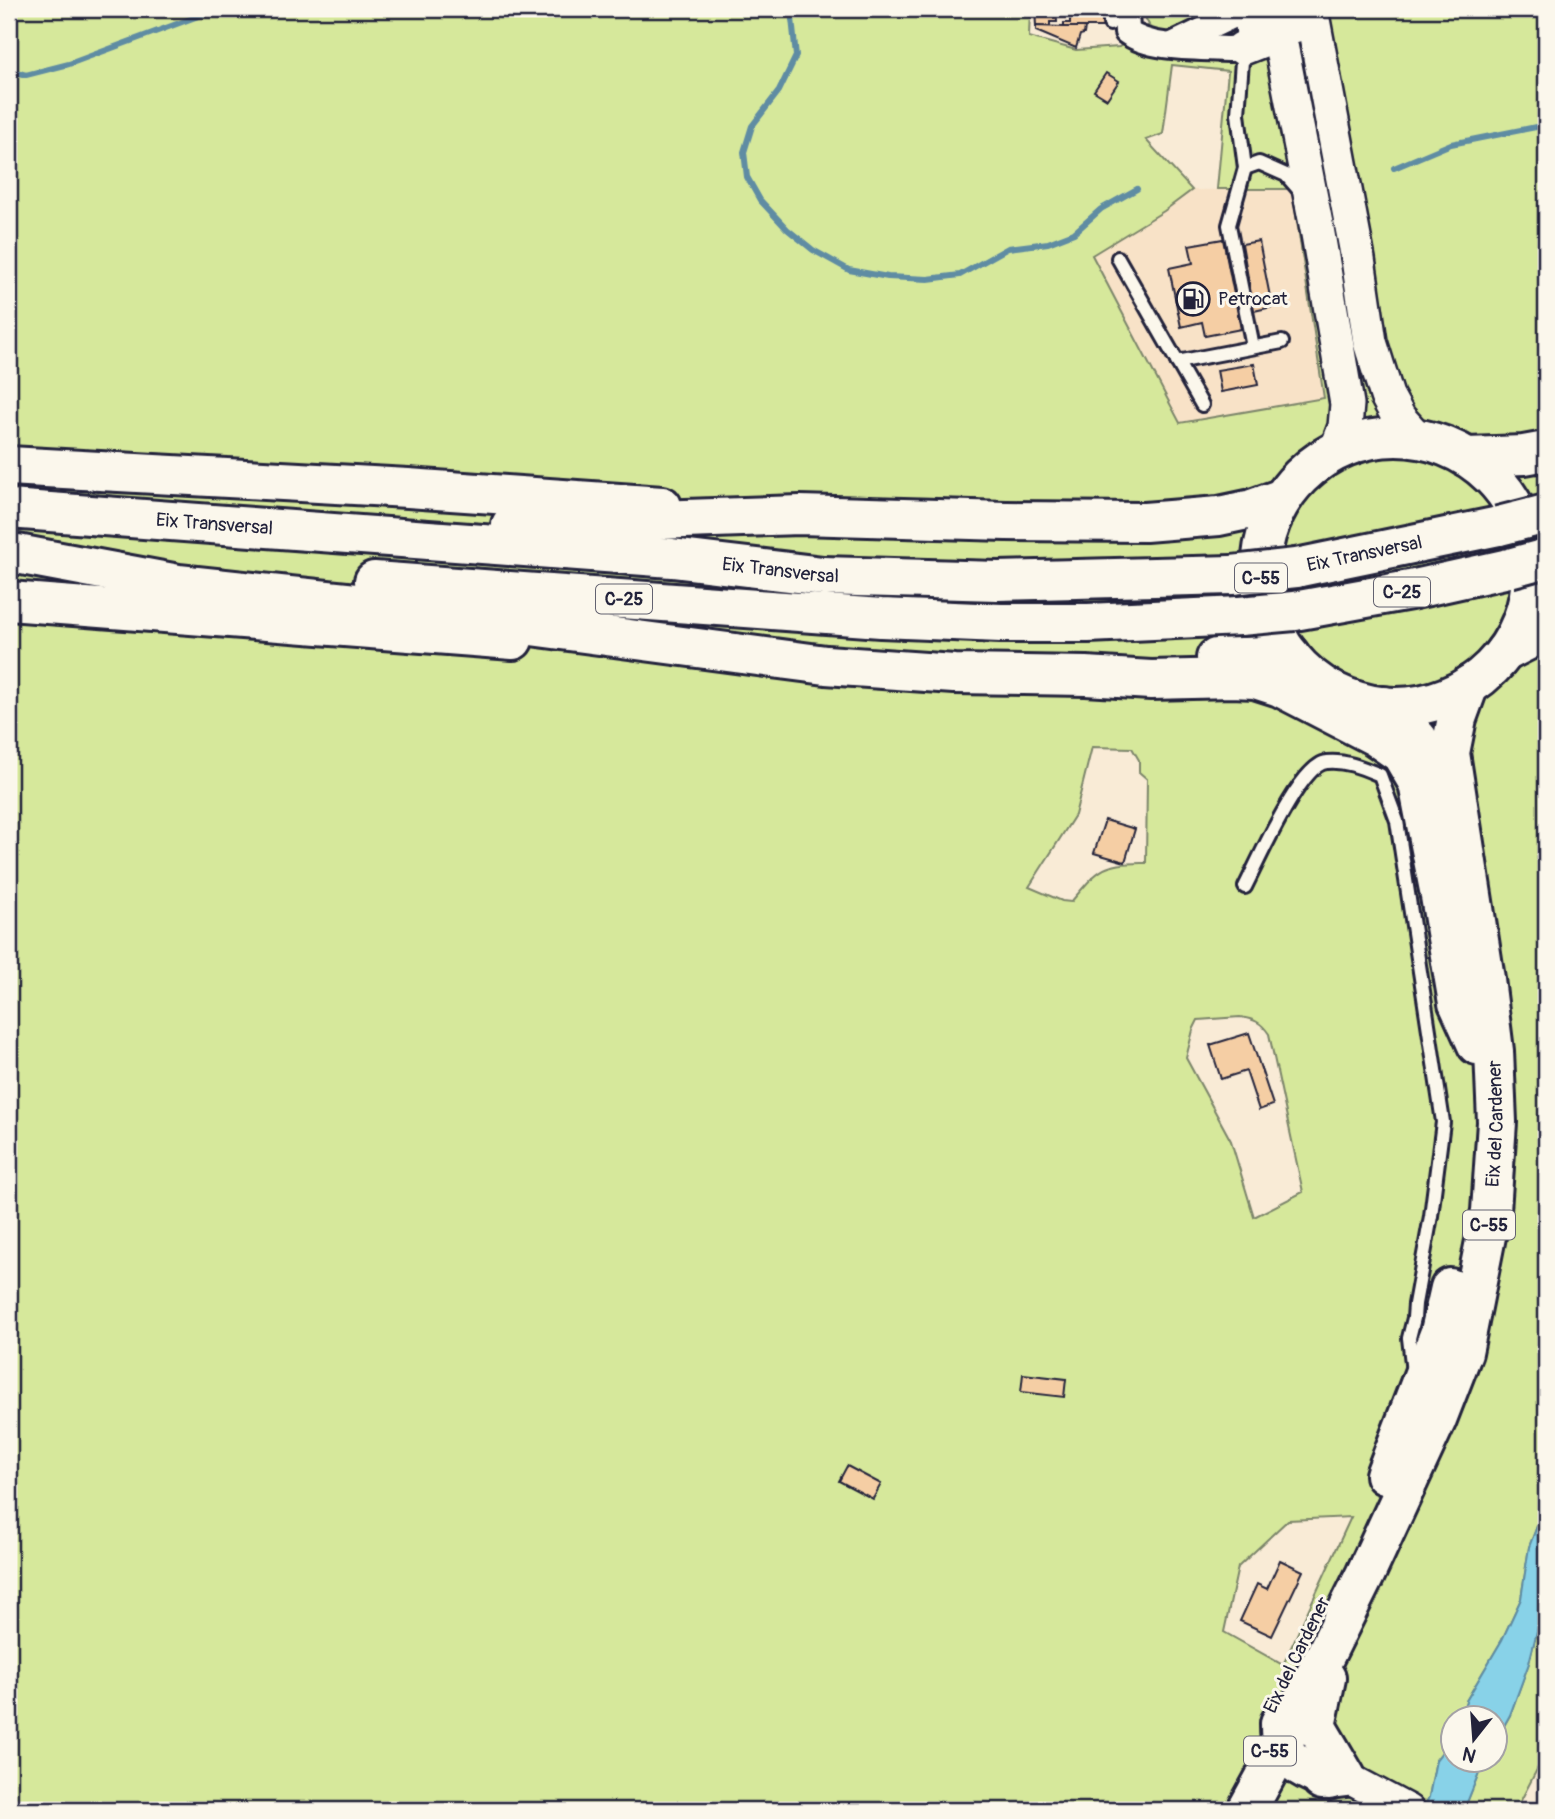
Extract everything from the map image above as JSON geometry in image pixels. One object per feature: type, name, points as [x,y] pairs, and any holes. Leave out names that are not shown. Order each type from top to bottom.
[{"type":"main road","points":[[1311,9],[1358,259],[1370,342],[1387,396],[1399,418],[1418,439]]},
{"type":"main road","points":[[1243,11],[1279,13],[1294,26],[1299,36],[1319,148],[1339,155]]},
{"type":"main road","points":[[1243,48],[1271,37],[1279,13]]},
{"type":"main road","points":[[1279,13],[1347,404],[1345,427],[1336,451]]},
{"type":"main road","name":"C-55","points":[[1376,438],[1418,439],[1447,447],[1467,457],[1486,471],[1507,495],[1519,516],[1529,547],[1531,578],[1528,602],[1517,632],[1485,674],[1449,695],[1428,702],[1384,706],[1355,700],[1328,687],[1304,670],[1290,655],[1270,620],[1261,582],[1262,557],[1266,534],[1283,498],[1303,473],[1336,451],[1355,443],[1376,438]]},
{"type":"main road","points":[[1467,457],[1514,456],[1546,451]]},
{"type":"main road","points":[[9,466],[408,488],[800,515],[1006,522],[1144,522],[1219,516],[1252,509],[1283,498]]},
{"type":"main road","name":"Eix Transversal","points":[[9,509],[672,558],[823,576],[998,581],[1232,575],[1296,568],[1546,514]]},
{"type":"main road","points":[[308,532],[800,515]]},
{"type":"main road","points":[[13,554],[177,584],[365,604],[826,666]]},
{"type":"main road","name":"Eix Transversal","points":[[13,554],[881,618],[1001,624],[1088,623],[1294,611],[1410,590],[1546,558]]},
{"type":"main road","points":[[9,601],[826,666],[954,674],[1151,680],[1255,679],[1280,687],[1375,736],[1401,754],[1418,783],[1458,1003],[1477,1045]]},
{"type":"main road","points":[[1504,652],[1546,631]]},
{"type":"main road","points":[[1086,676],[1139,662],[1290,655]]},
{"type":"main road","name":"Eix del Cardener","points":[[1247,1810],[1282,1746],[1437,1419],[1462,1352],[1491,1211],[1497,1122],[1494,1051],[1450,753],[1457,718],[1469,685]]},
{"type":"main road","name":"Eix del Cardener","points":[[1221,1810],[1391,1461],[1417,1394],[1427,1325],[1473,1183],[1477,1045],[1458,907],[1445,841],[1418,739],[1384,706]]},
{"type":"main road","name":"Eix del Cardener","points":[[1282,1746],[1280,1723],[1339,1600],[1355,1538]]},
{"type":"main road","name":"Eix del Cardener","points":[[1342,1621],[1330,1660],[1316,1726],[1342,1774]]},
{"type":"main road","name":"C-55","points":[[1282,1746],[1291,1759],[1309,1771],[1342,1774]]},
{"type":"main road","name":"Eix del Cardener","points":[[1235,1810],[1264,1754],[1282,1746]]},
{"type":"main road","name":"C-55","points":[[1259,1810],[1270,1794],[1301,1779],[1342,1774]]},
{"type":"street","points":[[1173,45],[1243,11]]},
{"type":"street","points":[[1118,16],[1127,32],[1150,43],[1243,48]]},
{"type":"street","points":[[1342,1774],[1408,1810]]},
{"type":"lane","points":[[1110,9],[1118,16]]},
{"type":"lane","points":[[1243,11],[1238,114],[1245,168],[1229,225],[1253,347]]},
{"type":"lane","points":[[1245,168],[1259,163],[1286,175],[1312,207]]},
{"type":"lane","points":[[1118,258],[1202,405]]},
{"type":"lane","points":[[1177,362],[1282,342]]},
{"type":"lane","points":[[1245,887],[1296,789],[1308,772],[1325,761],[1356,765],[1380,775],[1397,821],[1443,1122],[1427,1325]]},
{"type":"shaded area","points":[[1292,189],[1324,399],[1180,423],[1092,255],[1164,211],[1192,190]]},
{"type":"green space","points":[[9,9],[1030,9],[1029,37],[1076,50],[1119,47],[1149,25],[1141,9],[1546,9],[1546,1503],[1529,1547],[1521,1599],[1502,1640],[1465,1703],[1440,1703],[1440,1755],[1436,1760],[1429,1797],[1423,1810],[9,1810]],"holes":[[[1172,65],[1228,71],[1217,189],[1292,189],[1324,398],[1180,423],[1092,255],[1164,211],[1192,190],[1146,140],[1163,134]],[[1092,747],[1132,748],[1139,760],[1139,772],[1147,779],[1146,863],[1110,866],[1095,875],[1071,902],[1062,901],[1029,887],[1075,815]],[[1240,1017],[1260,1024],[1269,1034],[1303,1192],[1254,1217],[1231,1141],[1186,1058],[1198,1020]],[[1351,1517],[1283,1665],[1224,1632],[1238,1567],[1288,1520]]]},
{"type":"green space","points":[[1546,1595],[1546,1752],[1516,1810],[1464,1810],[1479,1773],[1510,1773],[1510,1715],[1529,1663]]},
{"type":"water","points":[[1546,1503],[1546,1595],[1529,1663],[1510,1715],[1510,1703],[1465,1703],[1502,1640],[1521,1599],[1529,1547]]},
{"type":"water","points":[[1440,1755],[1440,1773],[1479,1773],[1464,1810],[1423,1810],[1429,1797],[1436,1760]]},
{"type":"building","points":[[1035,9],[1056,9],[1057,22],[1050,22],[1050,27],[1036,26]]},
{"type":"building","points":[[1070,9],[1104,9],[1104,27],[1064,27],[1064,23],[1070,23]]},
{"type":"building","points":[[1036,26],[1085,27],[1076,48],[1036,31]]},
{"type":"building","points":[[1106,73],[1119,81],[1107,99],[1094,91]]},
{"type":"building","points":[[1223,239],[1241,329],[1205,336],[1202,322],[1181,327],[1169,268],[1193,263],[1189,245]]},
{"type":"building","points":[[1259,241],[1272,307],[1254,311],[1242,244]]},
{"type":"building","points":[[1254,364],[1258,385],[1221,392],[1217,370]]},
{"type":"building","points":[[1105,820],[1135,829],[1125,862],[1094,853]]},
{"type":"building","points":[[1249,1033],[1273,1105],[1259,1110],[1246,1071],[1221,1079],[1210,1045]]},
{"type":"building","points":[[1023,1374],[1066,1379],[1064,1397],[1021,1392]]},
{"type":"building","points":[[847,1466],[881,1484],[873,1499],[839,1481]]},
{"type":"building","points":[[1280,1560],[1303,1571],[1272,1636],[1240,1621],[1257,1584],[1267,1589]]},
{"type":"waterway","points":[[9,70],[26,75],[69,64],[217,9]]},
{"type":"waterway","points":[[791,9],[796,56],[779,91],[752,126],[744,152],[747,177],[760,200],[787,229],[813,250],[849,270],[888,277],[928,279],[960,275],[1008,248],[1048,243],[1074,233],[1101,209],[1137,189]]},
{"type":"waterway","points":[[1394,168],[1451,144],[1546,125]]},
{"type":"place","name":"Petrocat","points":[[1193,299]]}]
